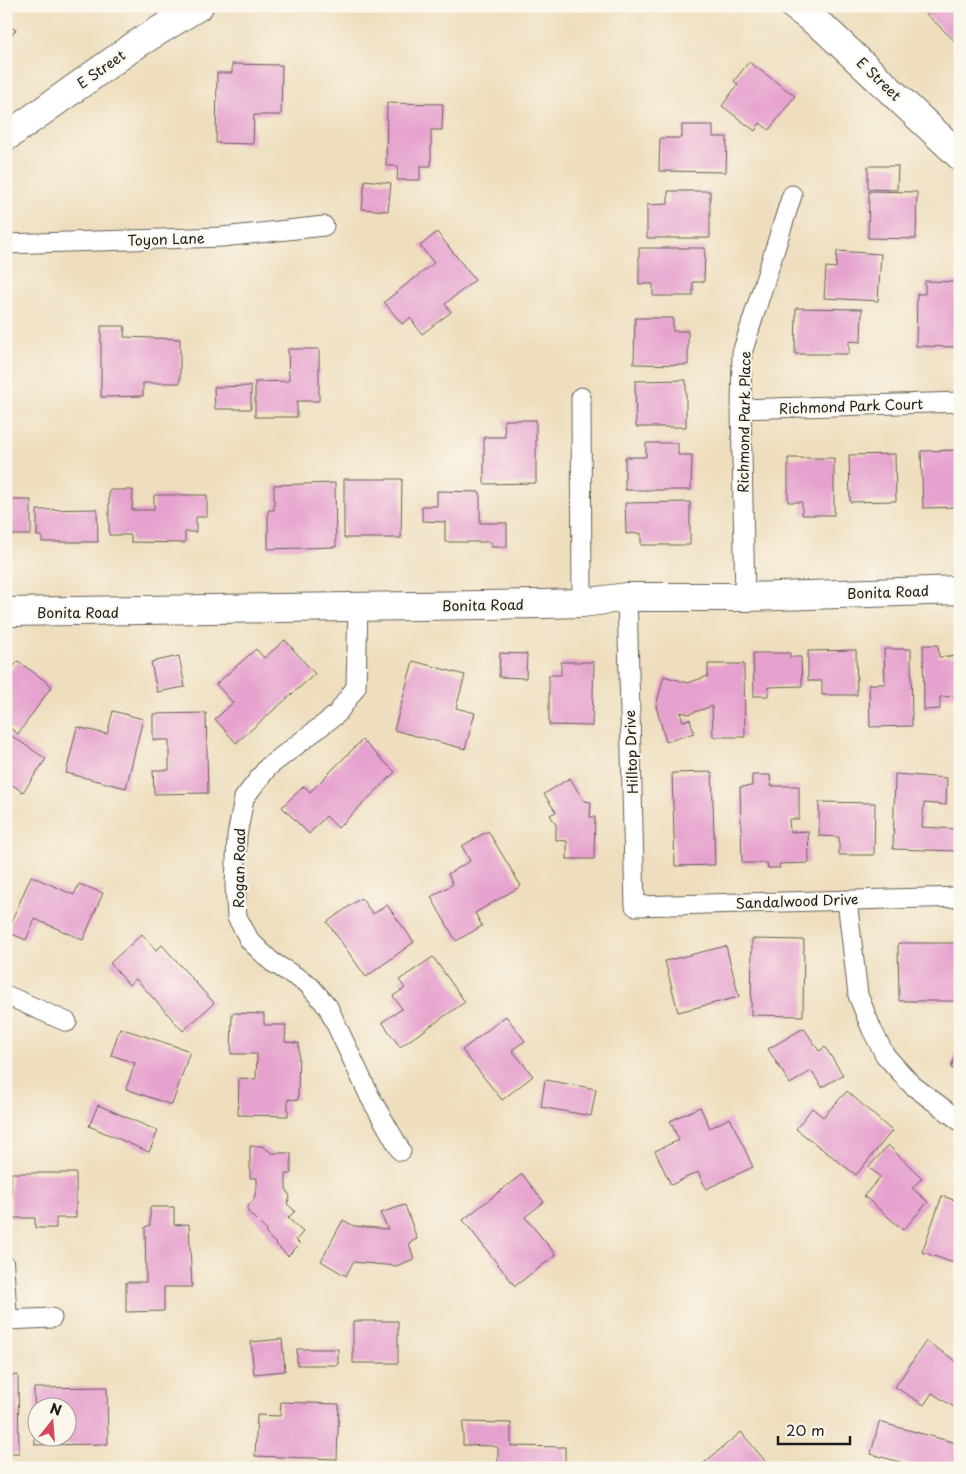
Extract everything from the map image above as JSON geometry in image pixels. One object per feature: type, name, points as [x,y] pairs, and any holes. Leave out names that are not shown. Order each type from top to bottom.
[{"type":"street","name":"E Street","points":[[6,137],[137,44],[199,6]]},
{"type":"street","name":"E Street","points":[[794,6],[825,29],[960,156]]},
{"type":"street","name":"Richmond Park Place","points":[[745,596],[741,409],[742,353],[792,195]]},
{"type":"street","name":"Toyon Lane","points":[[6,244],[222,237],[324,226]]},
{"type":"street","points":[[581,397],[582,603]]},
{"type":"street","name":"Richmond Park Court","points":[[741,409],[960,402]]},
{"type":"street","name":"Bonita Road","points":[[6,612],[124,612],[358,605],[582,603],[627,597],[960,590]]},
{"type":"street","name":"Hilltop Drive","points":[[627,597],[635,906]]},
{"type":"street","name":"Rogan Road","points":[[358,605],[356,687],[337,714],[268,767],[244,798],[237,836],[235,885],[237,917],[250,941],[272,962],[308,984],[328,1007],[370,1097],[402,1151]]},
{"type":"street","name":"Sandalwood Drive","points":[[635,906],[960,897]]},
{"type":"street","points":[[847,900],[858,995],[872,1030],[885,1055],[912,1085],[960,1121]]},
{"type":"street","points":[[6,995],[67,1022]]},
{"type":"street","points":[[9,1319],[52,1318]]},
{"type":"lane","points":[[8,1262],[9,1319]]},
{"type":"building","points":[[918,6],[960,6],[960,46]]},
{"type":"building","points":[[6,25],[16,30],[6,41]]},
{"type":"building","points":[[749,62],[795,96],[769,130],[760,123],[755,131],[722,106],[738,84],[734,81]]},
{"type":"building","points":[[232,64],[282,65],[281,115],[254,115],[253,144],[216,143],[217,73],[232,73]]},
{"type":"building","points":[[387,103],[443,104],[442,130],[431,130],[431,166],[420,166],[420,180],[397,180],[398,166],[386,166]]},
{"type":"building","points":[[682,125],[713,125],[713,137],[727,137],[726,172],[659,171],[660,138],[682,138]]},
{"type":"building","points":[[868,166],[898,166],[897,190],[868,189]]},
{"type":"building","points":[[365,180],[391,183],[388,211],[362,209]]},
{"type":"building","points":[[668,191],[710,191],[710,238],[647,238],[647,205],[668,204]]},
{"type":"building","points":[[869,191],[917,192],[916,239],[868,238]]},
{"type":"building","points":[[437,232],[475,280],[445,304],[451,312],[422,334],[410,318],[402,324],[384,302],[434,263],[420,246]]},
{"type":"building","points":[[639,248],[705,248],[704,282],[693,282],[693,296],[653,296],[653,284],[639,284]]},
{"type":"building","points":[[837,251],[881,254],[878,301],[824,298],[826,267],[836,268]]},
{"type":"building","points":[[925,281],[959,282],[958,347],[916,346],[917,294],[925,294]]},
{"type":"building","points":[[796,308],[862,309],[861,342],[849,341],[849,354],[795,354]]},
{"type":"building","points":[[635,318],[673,318],[673,331],[688,331],[688,365],[634,364]]},
{"type":"building","points":[[101,326],[125,326],[124,337],[180,339],[180,383],[143,383],[143,396],[101,397]]},
{"type":"building","points":[[288,349],[319,349],[319,401],[297,401],[297,417],[255,417],[255,382],[289,381]]},
{"type":"building","points":[[686,380],[686,427],[636,427],[635,381]]},
{"type":"building","points":[[251,386],[251,409],[215,409],[214,387]]},
{"type":"building","points":[[504,420],[536,420],[536,483],[484,484],[484,437],[505,437]]},
{"type":"building","points":[[646,443],[678,443],[678,455],[692,455],[691,490],[625,490],[625,457],[646,457]]},
{"type":"building","points":[[960,450],[960,507],[923,508],[921,451]]},
{"type":"building","points":[[895,454],[896,501],[850,502],[849,455]]},
{"type":"building","points":[[788,458],[834,458],[834,515],[802,515],[802,502],[788,502]]},
{"type":"building","points":[[344,479],[402,479],[401,538],[344,538]]},
{"type":"building","points":[[335,483],[336,547],[268,549],[268,510],[274,510],[274,485]]},
{"type":"building","points":[[109,490],[133,490],[132,510],[154,510],[154,495],[207,495],[207,517],[196,517],[196,532],[185,532],[185,543],[131,542],[131,535],[109,535]]},
{"type":"building","points":[[437,491],[480,492],[480,523],[507,523],[507,547],[491,547],[491,542],[445,542],[445,522],[422,521],[422,506],[437,506]]},
{"type":"building","points":[[12,500],[31,500],[31,535],[12,535]]},
{"type":"building","points":[[690,502],[690,545],[641,545],[641,533],[626,534],[625,503]]},
{"type":"building","points":[[97,509],[98,542],[42,542],[42,536],[37,536],[37,510]]},
{"type":"building","points":[[285,640],[315,674],[236,743],[215,719],[233,703],[216,684],[256,649],[264,658]]},
{"type":"building","points":[[923,645],[938,645],[939,657],[960,656],[960,696],[940,697],[940,709],[924,710]]},
{"type":"building","points":[[884,649],[911,649],[912,726],[870,727],[869,684],[885,684]]},
{"type":"building","points":[[856,650],[857,695],[822,695],[822,681],[808,681],[808,651]]},
{"type":"building","points":[[500,653],[527,654],[526,678],[499,677]]},
{"type":"building","points":[[753,653],[790,653],[790,657],[801,657],[802,686],[768,687],[768,696],[754,696]]},
{"type":"building","points":[[179,656],[185,687],[157,692],[151,662]]},
{"type":"building","points":[[18,661],[52,686],[18,734],[6,725],[6,677]]},
{"type":"building","points":[[413,661],[465,675],[456,708],[475,713],[465,749],[394,730]]},
{"type":"building","points":[[561,662],[594,662],[592,726],[549,725],[549,675],[561,675]]},
{"type":"building","points":[[708,664],[744,664],[745,737],[713,737],[712,706],[689,714],[680,712],[683,721],[690,719],[694,733],[666,742],[656,706],[664,676],[688,683],[708,676]]},
{"type":"building","points":[[113,711],[143,719],[126,788],[66,773],[77,727],[107,734]]},
{"type":"building","points":[[206,713],[208,793],[154,794],[153,770],[169,770],[169,740],[153,740],[153,714]]},
{"type":"building","points":[[9,734],[46,759],[23,792],[6,781],[6,738]]},
{"type":"building","points":[[362,740],[395,772],[338,828],[326,816],[309,834],[282,807],[304,786],[310,792]]},
{"type":"building","points":[[712,772],[715,865],[675,866],[672,773]]},
{"type":"building","points":[[895,774],[947,778],[946,805],[924,803],[922,827],[957,829],[956,851],[893,849]]},
{"type":"building","points":[[752,775],[770,775],[771,786],[799,786],[799,819],[789,819],[790,832],[808,831],[809,863],[779,864],[780,868],[768,868],[767,863],[742,863],[740,787],[752,786]]},
{"type":"building","points":[[570,778],[584,801],[591,802],[590,817],[595,817],[594,859],[567,859],[567,841],[556,840],[556,825],[550,815],[556,812],[544,794]]},
{"type":"building","points":[[819,802],[875,803],[874,855],[839,855],[839,837],[819,836]]},
{"type":"building","points":[[488,831],[521,886],[475,913],[482,926],[456,941],[431,897],[453,884],[448,874],[470,861],[462,846]]},
{"type":"building","points":[[31,876],[74,895],[79,884],[103,893],[83,940],[35,919],[26,940],[7,932]]},
{"type":"building","points":[[361,898],[373,914],[387,905],[414,942],[366,977],[327,922]]},
{"type":"building","points":[[142,934],[156,950],[162,945],[214,1003],[183,1031],[136,979],[129,985],[110,963]]},
{"type":"building","points":[[752,939],[804,940],[803,1016],[751,1015]]},
{"type":"building","points":[[898,943],[960,943],[960,1001],[899,1001]]},
{"type":"building","points":[[726,946],[739,997],[678,1012],[665,961]]},
{"type":"building","points":[[433,957],[465,1002],[400,1047],[382,1022],[402,1009],[393,996],[405,988],[399,980]]},
{"type":"building","points":[[232,1013],[264,1014],[264,1025],[286,1025],[285,1042],[299,1043],[298,1100],[288,1099],[288,1116],[238,1115],[239,1078],[256,1079],[257,1054],[231,1054]]},
{"type":"building","points":[[506,1016],[525,1041],[512,1050],[533,1076],[502,1100],[462,1050]]},
{"type":"building","points":[[120,1028],[190,1051],[172,1105],[126,1089],[135,1063],[111,1055]]},
{"type":"building","points":[[804,1028],[819,1051],[825,1047],[843,1075],[822,1087],[811,1071],[790,1084],[768,1049]]},
{"type":"building","points":[[957,1048],[960,1049],[960,1071],[951,1068]]},
{"type":"building","points":[[545,1080],[596,1089],[591,1116],[541,1107]]},
{"type":"building","points":[[847,1091],[892,1131],[856,1175],[796,1129],[812,1108],[823,1117]]},
{"type":"building","points":[[98,1105],[158,1131],[149,1152],[89,1126]]},
{"type":"building","points":[[700,1107],[710,1128],[730,1118],[753,1167],[706,1189],[698,1172],[671,1185],[655,1151],[679,1140],[670,1121]]},
{"type":"building","points":[[888,1145],[922,1178],[912,1188],[928,1202],[903,1230],[864,1196],[880,1177],[869,1167]]},
{"type":"building","points":[[250,1146],[262,1146],[272,1153],[291,1153],[291,1174],[286,1174],[286,1188],[290,1197],[287,1204],[295,1211],[288,1218],[303,1232],[296,1240],[300,1244],[288,1256],[265,1233],[267,1231],[248,1212],[248,1206],[254,1199],[257,1185],[257,1178],[250,1178]]},
{"type":"building","points":[[11,1173],[76,1173],[76,1218],[56,1218],[56,1228],[35,1228],[35,1218],[11,1218]]},
{"type":"building","points":[[522,1174],[544,1202],[525,1217],[556,1255],[515,1286],[463,1220]]},
{"type":"building","points":[[942,1196],[960,1202],[960,1265],[922,1252]]},
{"type":"building","points":[[405,1205],[417,1239],[409,1243],[414,1259],[396,1266],[353,1262],[346,1276],[321,1261],[343,1220],[354,1226],[388,1229],[380,1213]]},
{"type":"building","points":[[150,1207],[174,1207],[174,1225],[189,1224],[192,1287],[164,1287],[164,1311],[126,1312],[126,1282],[146,1282],[145,1227],[150,1225]]},
{"type":"building","points":[[353,1321],[398,1321],[398,1363],[353,1363]]},
{"type":"building","points":[[282,1339],[285,1371],[254,1374],[251,1342]]},
{"type":"building","points":[[926,1341],[960,1364],[960,1411],[932,1393],[924,1405],[895,1387]]},
{"type":"building","points":[[297,1349],[338,1349],[338,1365],[297,1365]]},
{"type":"building","points":[[18,1375],[19,1453],[6,1453],[6,1376]]},
{"type":"building","points":[[107,1387],[108,1444],[78,1444],[78,1396],[34,1396],[34,1388]]},
{"type":"building","points":[[281,1402],[339,1404],[337,1459],[255,1456],[257,1415],[280,1416]]},
{"type":"building","points":[[463,1422],[511,1423],[511,1446],[565,1447],[565,1468],[498,1468],[498,1448],[493,1446],[463,1445]]},
{"type":"building","points":[[879,1422],[960,1444],[960,1468],[922,1468],[871,1454]]},
{"type":"building","points":[[741,1432],[771,1468],[698,1468]]}]
